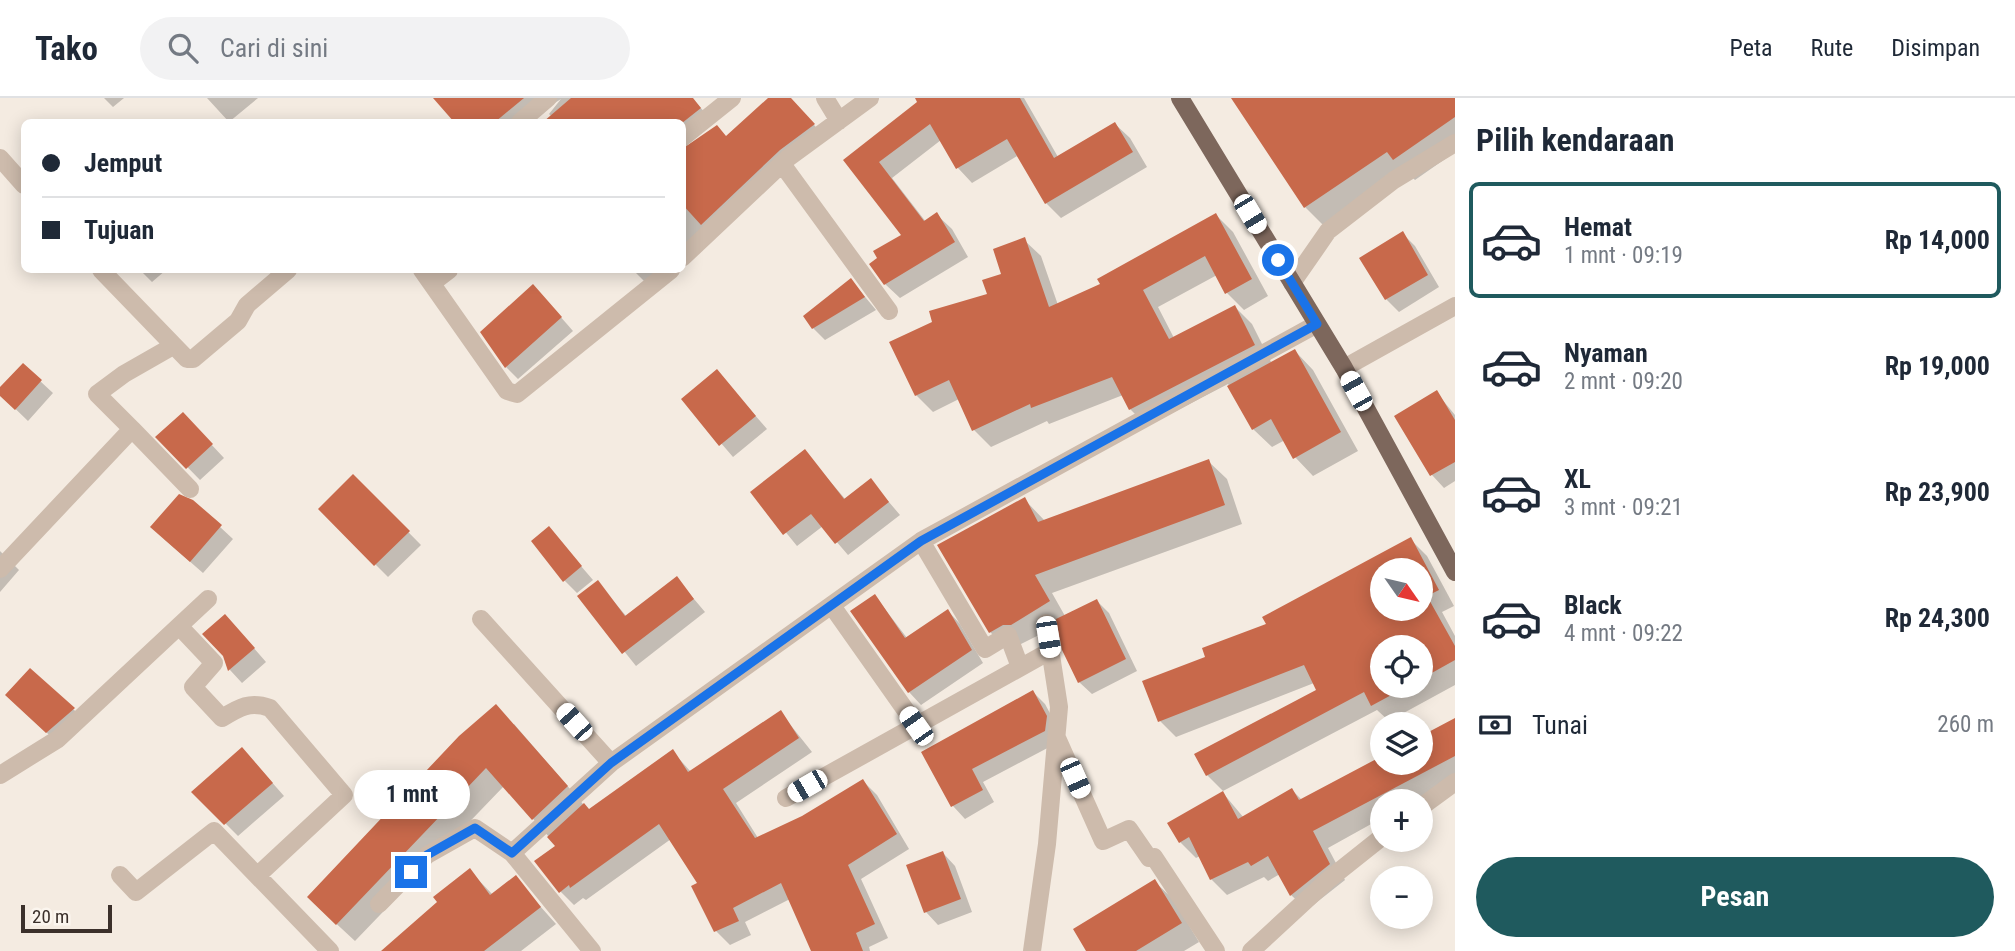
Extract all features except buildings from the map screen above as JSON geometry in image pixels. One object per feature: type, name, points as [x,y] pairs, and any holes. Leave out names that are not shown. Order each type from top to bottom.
[{"type":"main road","points":[[1180,98],[1344,368],[1455,572]]},
{"type":"street","points":[[686,135],[732,98]]},
{"type":"street","points":[[825,98],[839,121]]},
{"type":"street","points":[[686,254],[782,164],[870,98]]},
{"type":"street","points":[[523,119],[538,101]]},
{"type":"street","points":[[1292,283],[1328,231],[1394,180],[1455,143]]},
{"type":"street","points":[[0,158],[21,182]]},
{"type":"street","points":[[782,164],[889,311]]},
{"type":"street","points":[[104,273],[187,359],[192,359],[238,321],[247,305],[284,273]]},
{"type":"street","points":[[427,276],[507,391],[517,394],[667,273]]},
{"type":"street","points":[[1344,368],[1455,306]]},
{"type":"street","points":[[512,853],[611,763],[921,541],[1317,324]]},
{"type":"street","points":[[173,346],[124,374],[97,394],[190,489]]},
{"type":"street","points":[[0,569],[132,429]]},
{"type":"street","points":[[921,541],[985,649],[1008,635],[1020,667]]},
{"type":"street","points":[[0,775],[58,739],[208,599]]},
{"type":"street","points":[[832,606],[916,726]]},
{"type":"street","points":[[481,619],[611,763]]},
{"type":"street","points":[[1032,951],[1047,844],[1059,708],[1045,623]]},
{"type":"street","points":[[179,626],[214,663],[193,687],[222,718],[245,705],[256,703],[270,708],[344,795],[258,875]]},
{"type":"street","points":[[786,799],[1050,651]]},
{"type":"street","points":[[1056,736],[1104,841],[1129,829],[1149,858],[1154,856],[1216,951]]},
{"type":"street","points":[[1433,798],[1455,782]]},
{"type":"street","points":[[379,904],[427,855],[475,828],[512,853],[592,951]]},
{"type":"street","points":[[120,875],[136,892],[214,831],[330,951]]},
{"type":"street","points":[[1251,951],[1328,880],[1370,847]]},
{"type":"route","points":[[411,872],[427,855],[475,828],[512,853],[611,763],[921,541],[1317,324],[1278,260]]}]
